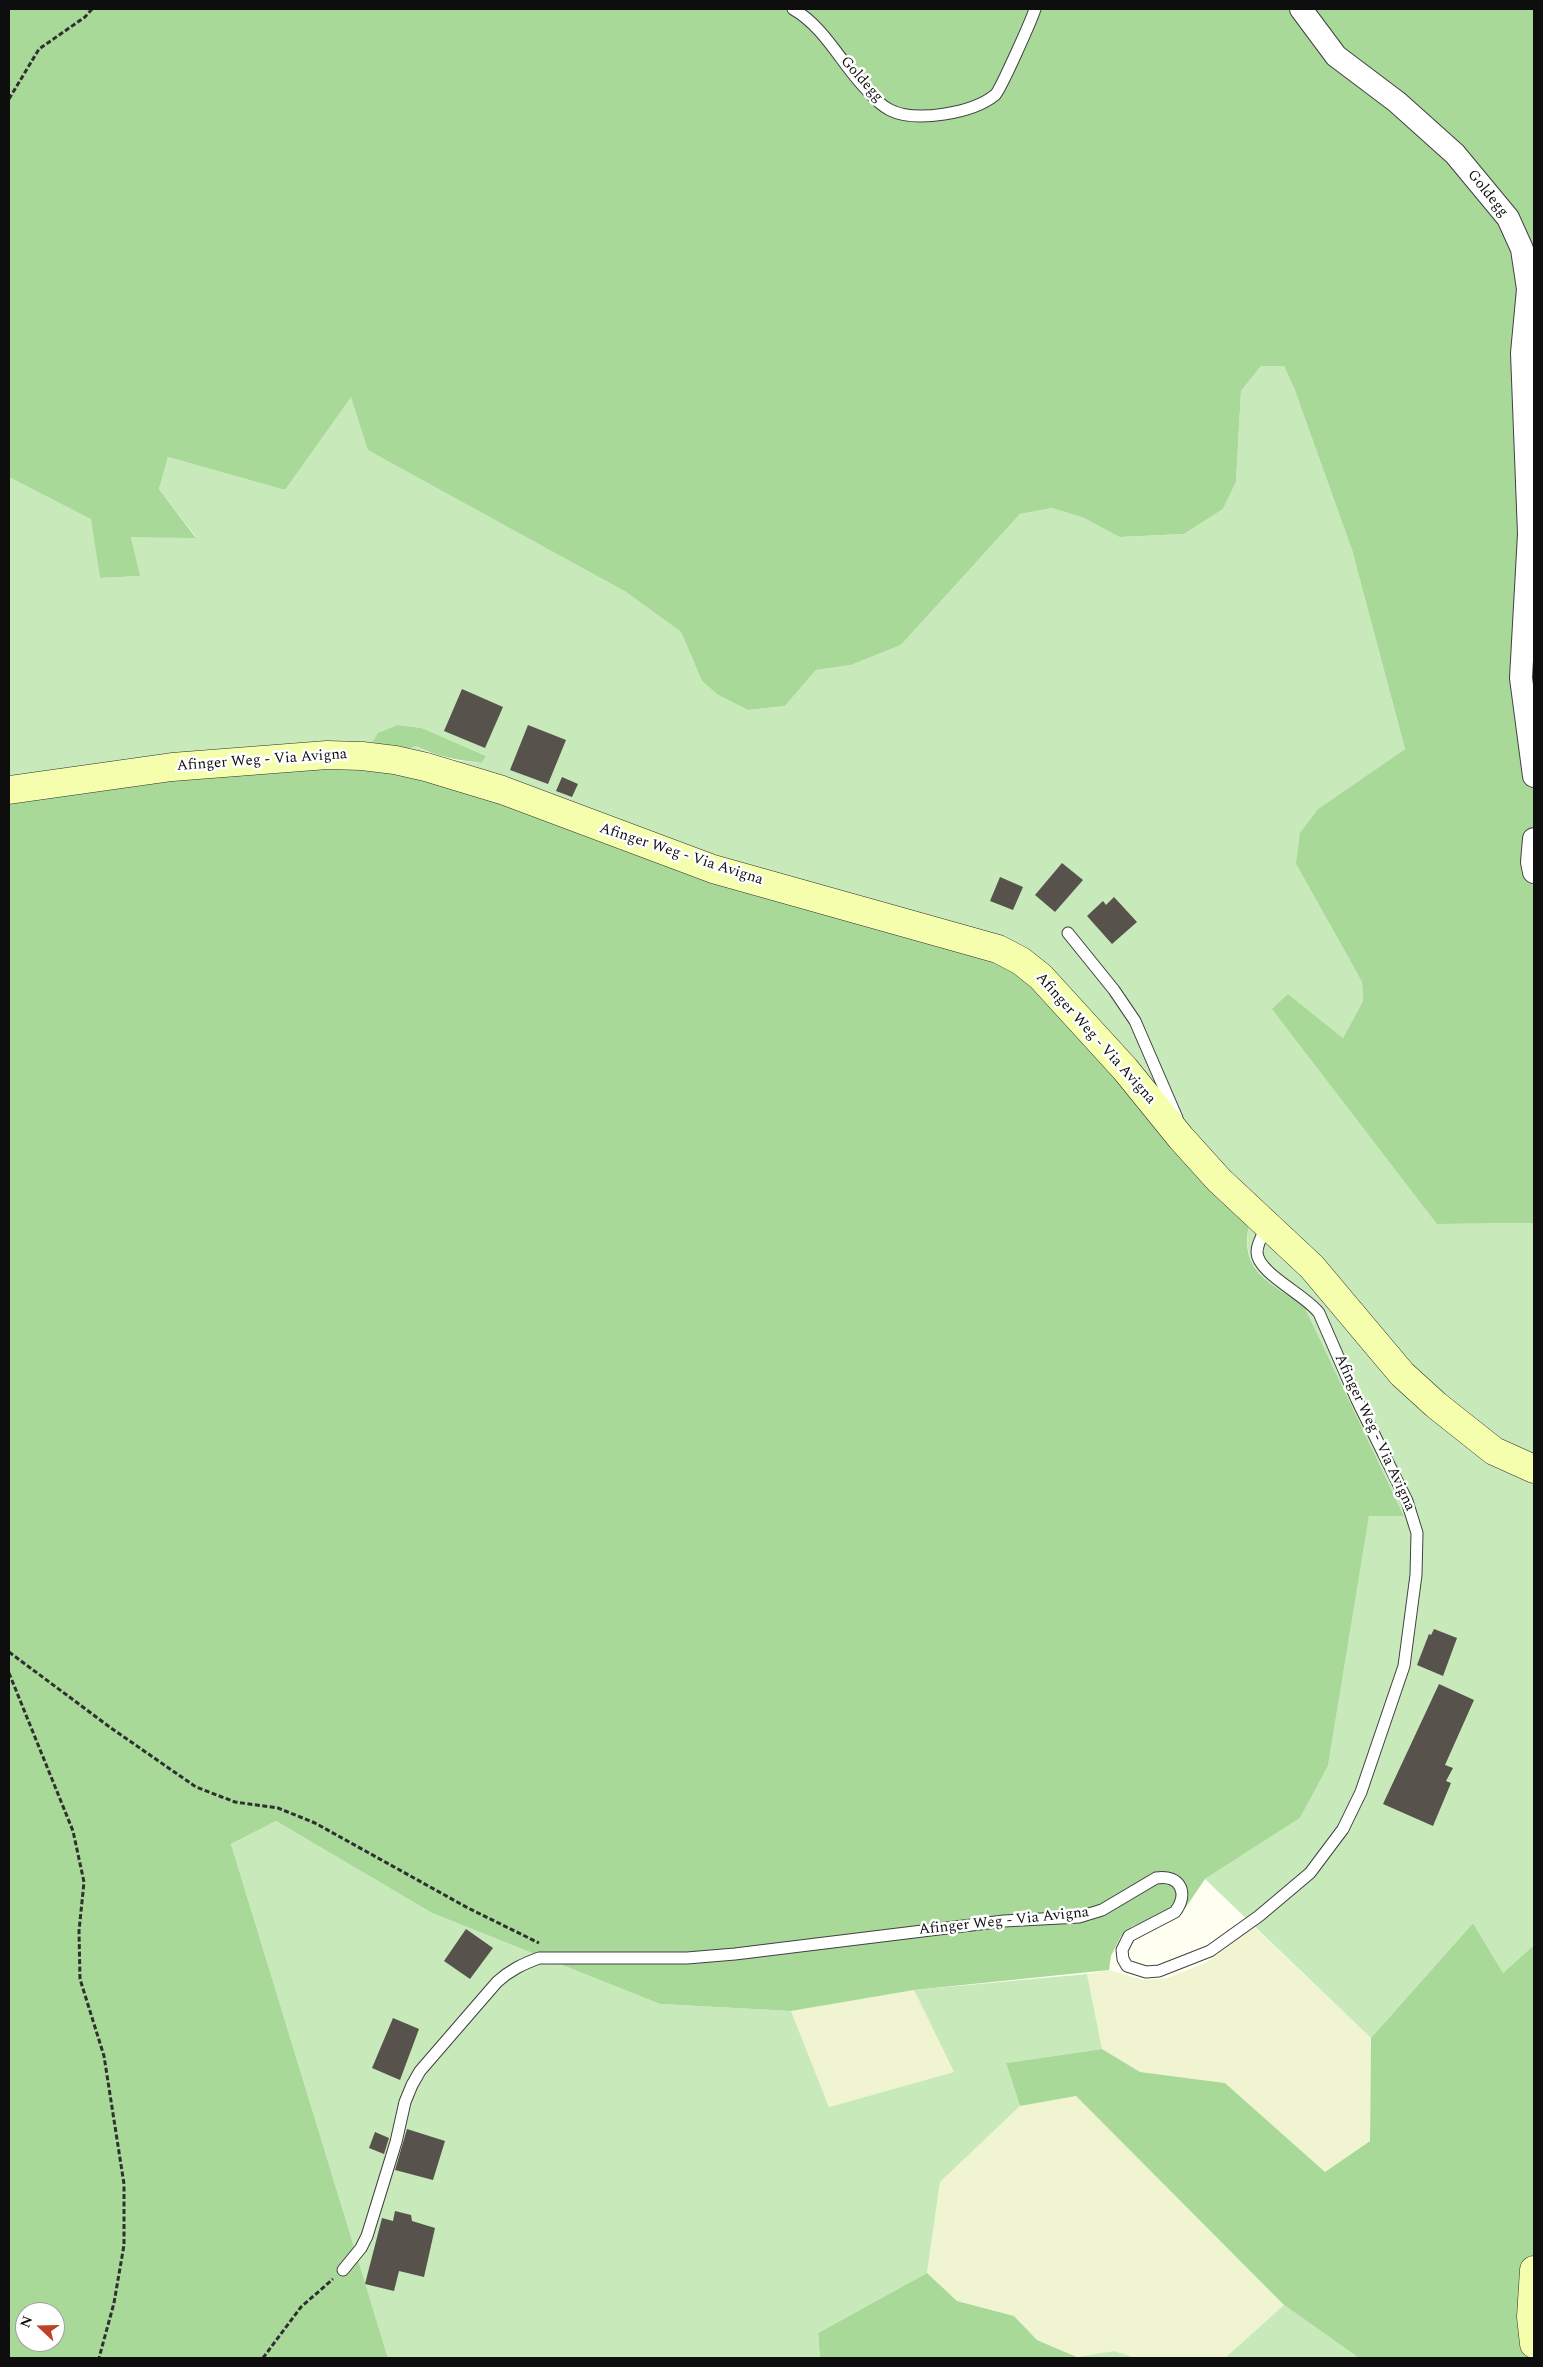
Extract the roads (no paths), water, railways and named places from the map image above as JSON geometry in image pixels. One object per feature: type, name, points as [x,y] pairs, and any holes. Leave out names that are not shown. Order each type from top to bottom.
[{"type":"street","name":"Goldegg","points":[[1301,9],[1336,56],[1397,102],[1455,154],[1508,218],[1522,249],[1528,289],[1522,352],[1529,534],[1521,678],[1534,776]]},
{"type":"street","name":"Afinger Weg - Via Avigna","points":[[9,790],[172,767],[327,755],[362,756],[395,760],[426,767],[474,782],[713,869],[998,949],[1021,960],[1041,978],[1125,1068],[1198,1158],[1267,1227],[1312,1267],[1402,1374],[1436,1405],[1494,1451],[1534,1469]]},
{"type":"street","points":[[1534,839],[1532,862],[1534,872]]},
{"type":"street","points":[[1534,2270],[1531,2317],[1534,2344]]},
{"type":"lane","name":"Goldegg","points":[[793,9],[817,28],[867,90],[888,110],[904,115],[942,115],[972,107],[996,94],[1035,9]]},
{"type":"lane","points":[[1068,933],[1114,990],[1135,1020],[1180,1124],[1198,1158]]},
{"type":"lane","name":"Afinger Weg - Via Avigna","points":[[343,2270],[352,2260],[367,2236],[396,2142],[405,2102],[420,2071],[497,1982],[510,1971],[539,1958],[679,1958],[735,1954],[1004,1921],[1073,1918],[1102,1910],[1156,1878],[1165,1876],[1178,1884],[1182,1891],[1180,1906],[1175,1912],[1129,1936],[1122,1950],[1123,1959],[1127,1966],[1146,1972],[1160,1971],[1189,1961],[1225,1941],[1310,1873],[1332,1846],[1352,1811],[1368,1774],[1399,1681],[1406,1654],[1418,1549],[1417,1533],[1407,1500],[1357,1400],[1325,1324],[1313,1304],[1269,1272],[1258,1259],[1258,1245],[1267,1227]]}]
